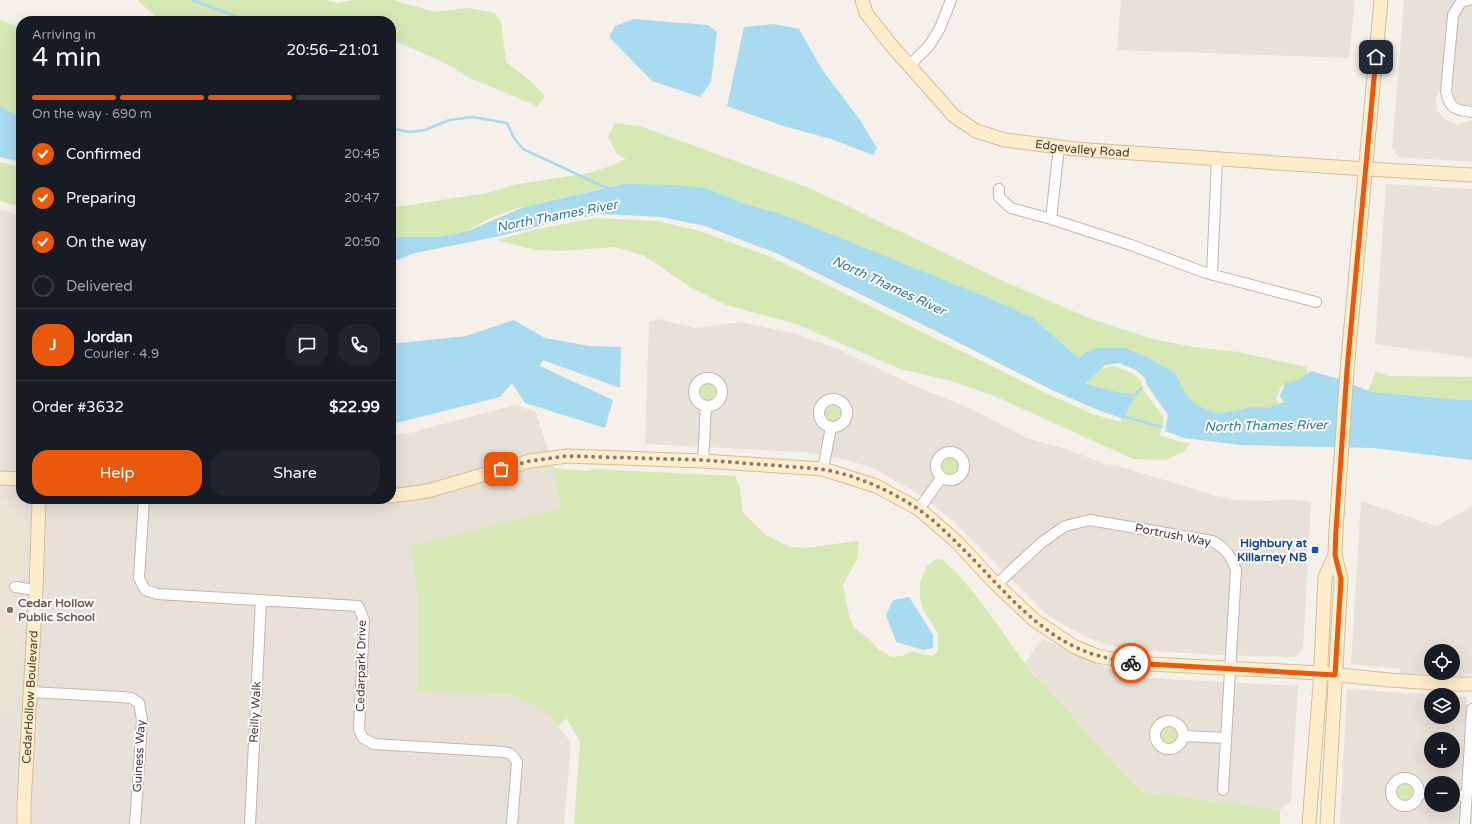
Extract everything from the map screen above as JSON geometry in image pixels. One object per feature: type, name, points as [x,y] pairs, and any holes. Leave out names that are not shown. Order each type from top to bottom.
[{"type":"street","name":"Edgevalley Road","points":[[862,0],[866,13],[891,45],[954,116],[976,131],[1005,140],[1059,147],[1217,159],[1472,175]]},
{"type":"street","points":[[910,65],[929,46],[940,28],[951,0]]},
{"type":"street","points":[[1327,824],[1341,579],[1335,555],[1347,370],[1381,0]]},
{"type":"street","points":[[1469,0],[1461,2],[1453,15],[1446,92],[1449,103],[1457,110],[1472,112]]},
{"type":"street","points":[[1051,219],[1059,147]]},
{"type":"street","points":[[1212,274],[1217,159]]},
{"type":"street","points":[[999,189],[999,197],[1011,208],[1051,219],[1131,245],[1212,274],[1316,302]]},
{"type":"street","points":[[703,460],[706,406]]},
{"type":"street","points":[[823,469],[831,427]]},
{"type":"street","points":[[396,495],[428,491],[530,461],[560,457],[703,460],[823,469],[876,486],[919,510],[957,542],[1034,620],[1075,647],[1097,656],[1133,663],[1320,673],[1389,680],[1472,684]]},
{"type":"street","points":[[919,510],[942,477]]},
{"type":"street","points":[[0,478],[16,480]]},
{"type":"street","name":"CedarHollow Boulevard","points":[[24,824],[39,504]]},
{"type":"street","name":"Cedarpark Drive","points":[[144,504],[139,578],[145,590],[158,594],[358,606],[364,620],[360,730],[363,738],[374,744],[504,752],[511,754],[517,762],[512,824]]},
{"type":"street","name":"Portrush Way","points":[[997,584],[1047,539],[1065,526],[1090,520],[1212,541],[1227,552],[1232,559],[1236,570],[1223,790]]},
{"type":"street","points":[[1308,824],[1320,673],[1325,577],[1335,555]]},
{"type":"street","points":[[15,587],[36,590]]},
{"type":"street","name":"Reilly Walk","points":[[250,824],[261,600]]},
{"type":"street","name":"Guiness Way","points":[[30,692],[122,697],[131,698],[139,703],[142,720],[135,824]]},
{"type":"street","points":[[1464,824],[1472,709]]},
{"type":"street","points":[[1183,736],[1226,738]]},
{"type":"street","points":[[1420,793],[1424,793]]},
{"type":"street","points":[[1460,796],[1466,796]]},
{"type":"shaded area","points":[[1121,0],[1355,0],[1349,58],[1117,50]]},
{"type":"shaded area","points":[[1404,0],[1456,0],[1449,10],[1443,86],[1436,97],[1437,110],[1444,119],[1457,124],[1472,120],[1472,162],[1399,157],[1392,149]]},
{"type":"shaded area","points":[[1472,4],[1472,108],[1462,108],[1456,103],[1452,94],[1457,20],[1459,13],[1465,7]]},
{"type":"shaded area","points":[[1386,184],[1472,189],[1472,358],[1375,344]]},
{"type":"shaded area","points":[[0,210],[16,215],[16,501],[0,500]]},
{"type":"shaded area","points":[[658,319],[696,328],[741,322],[797,334],[838,349],[910,384],[978,412],[1026,438],[1066,449],[1105,464],[1119,466],[1213,495],[1237,500],[1271,501],[1288,499],[1311,502],[1303,650],[1295,657],[1220,655],[1133,650],[1107,645],[1087,637],[1046,614],[952,520],[921,496],[873,468],[847,460],[802,452],[645,444],[649,322]]},
{"type":"shaded area","points":[[515,405],[536,412],[554,468],[560,508],[411,546],[417,594],[418,691],[514,695],[546,712],[571,742],[564,824],[0,824],[0,706],[14,706],[26,504],[396,504],[396,435]]},
{"type":"shaded area","name":"Cedar Hollow Public School","points":[[0,500],[16,501],[16,504],[26,504],[14,706],[0,706]]},
{"type":"shaded area","points":[[1361,501],[1437,526],[1472,506],[1472,674],[1460,676],[1460,644],[1424,644],[1424,674],[1400,673],[1400,669],[1351,664]]},
{"type":"shaded area","points":[[1042,639],[1128,677],[1298,686],[1291,801],[1280,810],[1142,792],[1051,695],[1025,663]]},
{"type":"shaded area","points":[[1347,689],[1424,694],[1424,724],[1460,724],[1460,696],[1467,697],[1460,786],[1460,776],[1424,776],[1424,784],[1414,775],[1403,773],[1393,777],[1387,786],[1387,798],[1395,807],[1403,811],[1416,808],[1424,801],[1424,812],[1460,812],[1459,824],[1340,824]]},
{"type":"green space","points":[[137,0],[326,0],[337,3],[352,0],[392,0],[435,12],[469,8],[495,13],[501,22],[506,62],[533,83],[545,97],[537,106],[470,78],[447,64],[396,41],[396,16],[155,16]]},
{"type":"green space","points":[[0,20],[16,26],[16,120],[0,110]]},
{"type":"green space","points":[[615,123],[640,126],[812,189],[1003,281],[1091,319],[1153,339],[1194,347],[1238,352],[1307,367],[1307,374],[1295,383],[1281,386],[1276,399],[1280,405],[1264,411],[1214,417],[1192,408],[1172,377],[1094,351],[1081,355],[1074,361],[670,185],[617,185],[519,208],[490,218],[463,233],[434,239],[396,239],[396,207],[487,193],[518,184],[589,173],[626,159],[617,154],[608,137]]},
{"type":"green space","points":[[0,162],[16,166],[16,206],[0,201]]},
{"type":"green space","points":[[596,218],[658,221],[700,231],[771,257],[1050,395],[1093,414],[1120,422],[1122,416],[1081,388],[1101,369],[1114,366],[1132,373],[1141,381],[1142,388],[1164,418],[1160,435],[1180,442],[1190,443],[1184,452],[1165,460],[1133,459],[992,395],[951,381],[900,369],[796,324],[726,305],[690,287],[645,256],[615,247],[560,251],[537,250],[496,240],[542,228]]},
{"type":"green space","points":[[1376,371],[1388,376],[1472,377],[1472,402],[1367,394]]},
{"type":"green space","points":[[704,383],[712,383],[717,388],[715,399],[712,401],[704,401],[699,396],[699,388]]},
{"type":"green space","points":[[829,404],[837,404],[842,409],[840,420],[837,422],[829,422],[824,417],[824,409]]},
{"type":"green space","points":[[946,457],[954,457],[959,462],[957,473],[954,475],[946,475],[941,470],[941,462]]},
{"type":"green space","points":[[554,468],[587,471],[592,469],[735,476],[740,487],[743,513],[766,535],[790,547],[806,548],[856,541],[859,543],[857,559],[843,585],[849,616],[855,629],[870,640],[878,649],[892,657],[902,656],[911,651],[932,656],[938,651],[938,634],[923,609],[920,597],[920,583],[927,566],[936,559],[943,560],[959,575],[986,609],[1032,673],[1117,767],[1142,792],[1280,810],[1280,824],[574,824],[580,741],[566,718],[558,727],[546,712],[514,695],[418,691],[417,594],[411,546],[560,508]]},
{"type":"green space","points":[[1165,726],[1173,726],[1178,731],[1176,742],[1173,744],[1165,744],[1160,739],[1160,731]]},
{"type":"green space","points":[[1401,783],[1409,783],[1414,788],[1412,799],[1409,801],[1401,801],[1396,796],[1396,788]]},
{"type":"water","points":[[634,19],[708,25],[717,32],[711,82],[700,97],[652,81],[609,37],[615,26]]},
{"type":"water","points":[[774,24],[799,29],[823,71],[860,120],[877,148],[873,155],[831,139],[780,125],[727,106],[744,27]]},
{"type":"water","points":[[0,106],[16,115],[16,161],[0,157]]},
{"type":"water","name":"North Thames River","points":[[623,184],[674,185],[706,188],[741,203],[778,213],[986,297],[1033,318],[1078,358],[1086,352],[1098,348],[1124,348],[1145,356],[1176,374],[1186,395],[1196,405],[1218,414],[1253,407],[1269,408],[1284,402],[1280,396],[1286,383],[1299,380],[1311,371],[1339,379],[1371,392],[1472,400],[1472,460],[1373,448],[1241,445],[1184,438],[1165,431],[1168,415],[1147,385],[1145,378],[1136,370],[1119,363],[1105,365],[1085,384],[1130,394],[1133,401],[1124,419],[1098,410],[1054,391],[934,330],[776,253],[705,226],[662,217],[600,214],[415,253],[396,260],[396,237],[438,237],[468,231],[524,207]]},
{"type":"water","points":[[514,320],[545,338],[589,346],[621,347],[620,388],[543,360],[540,366],[613,400],[605,428],[525,403],[512,383],[500,397],[396,423],[396,343],[466,336]]},
{"type":"water","points":[[909,597],[933,635],[933,648],[924,650],[896,642],[886,615],[893,600]]},
{"type":"waterway","points":[[192,0],[235,16]]},
{"type":"waterway","points":[[396,129],[409,132],[425,130],[449,120],[473,117],[507,123],[514,138],[523,149],[609,189]]},
{"type":"waterway","points":[[1129,399],[1142,388]]},
{"type":"waterway","name":"North Thames River","points":[[1122,416],[1162,427]]},
{"type":"way so far","points":[[501,469],[530,461],[567,456],[703,460],[823,469],[850,477],[876,486],[919,510],[957,542],[992,580],[1034,620],[1054,634],[1075,647],[1097,656],[1131,663]]},
{"type":"place","name":"Highbury at Killarney NB","points":[[1315,550]]},
{"type":"place","name":"Cedar Hollow Public School","points":[[10,610]]},
{"type":"route","points":[[1131,663],[1335,675],[1341,579],[1335,555],[1336,530],[1347,370],[1376,57]]}]
